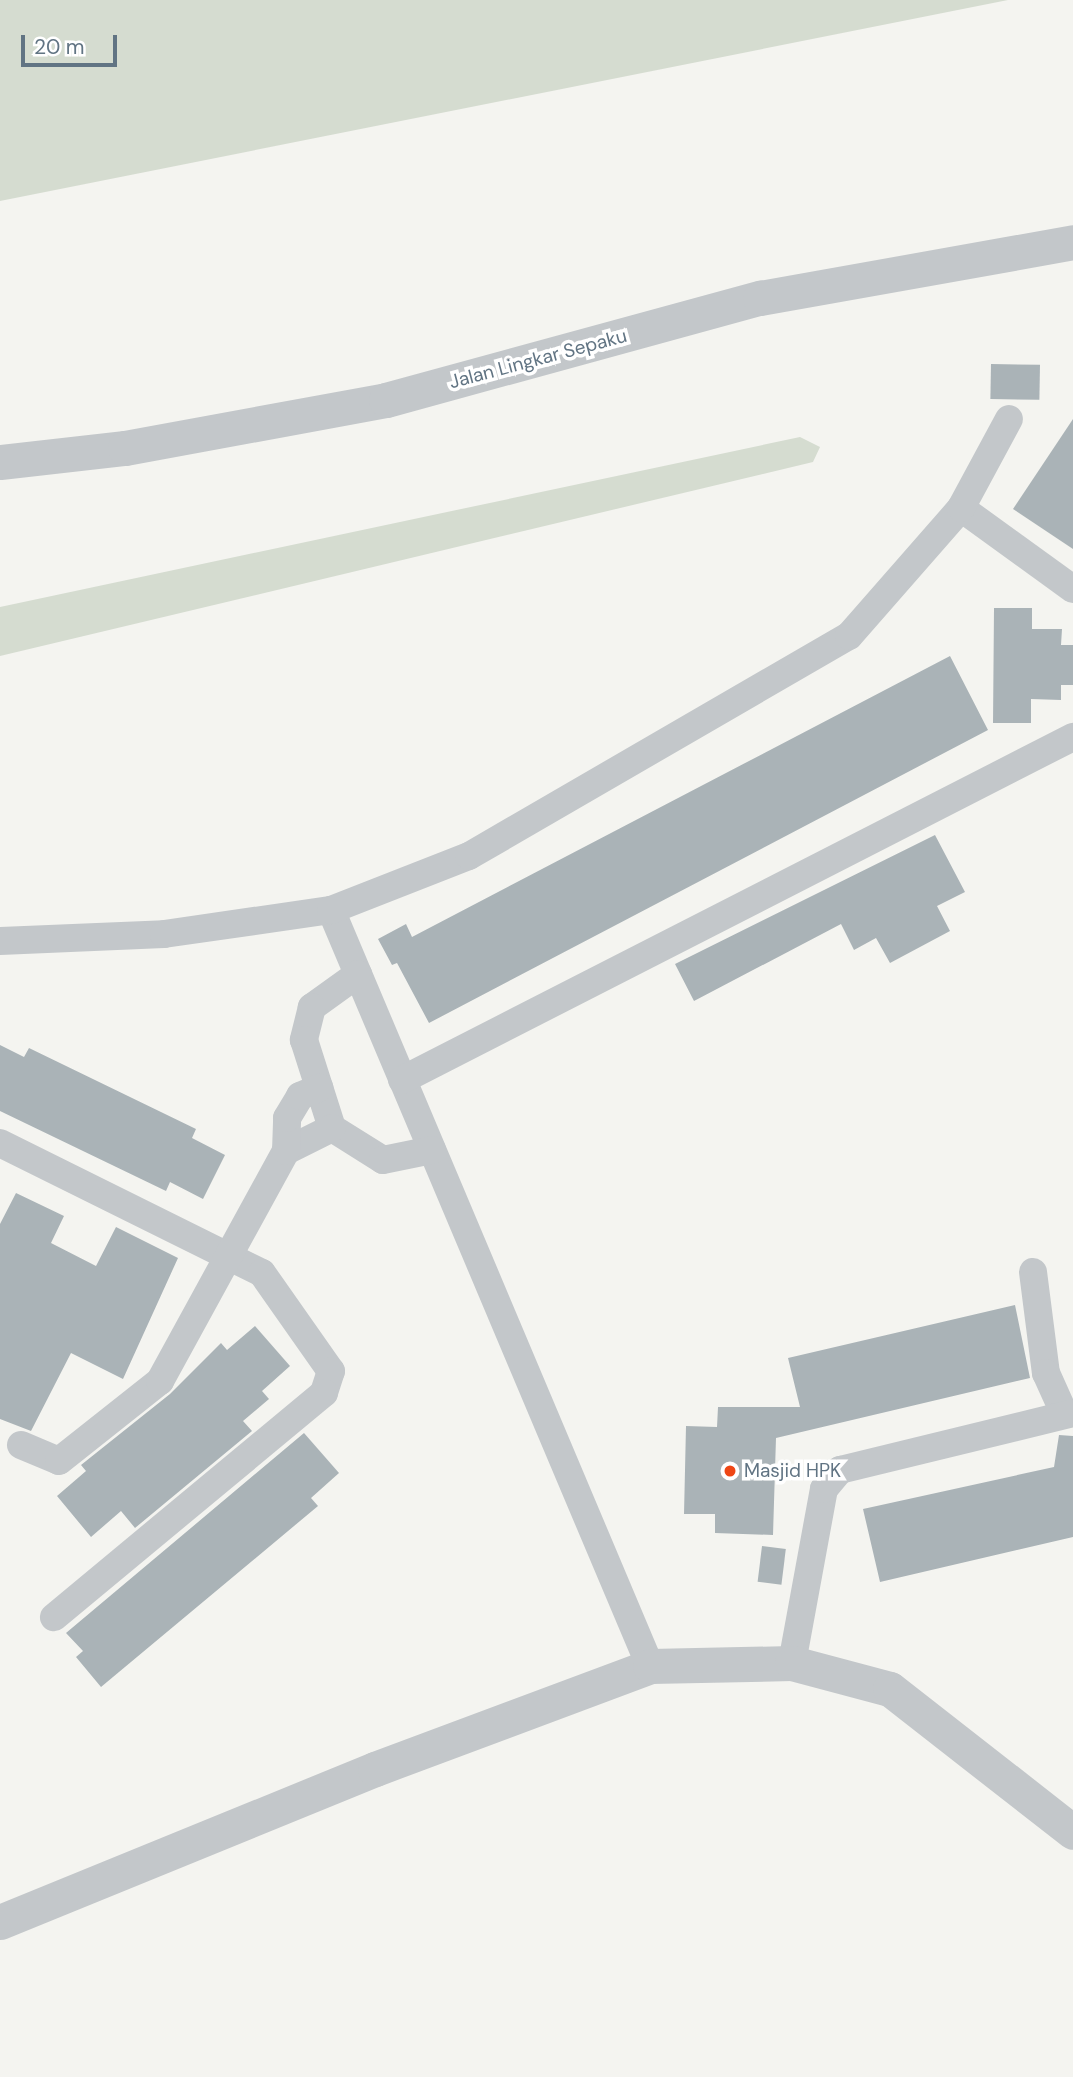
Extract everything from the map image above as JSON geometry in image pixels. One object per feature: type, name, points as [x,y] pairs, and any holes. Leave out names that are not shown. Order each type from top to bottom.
[{"type":"street","name":"Jalan Lingkar Sepaku","points":[[0,462],[125,448],[386,400],[760,298],[1073,242]]},
{"type":"street","points":[[0,941],[164,934],[331,910],[469,856],[849,636],[961,508],[1009,419]]},
{"type":"street","points":[[961,508],[1073,589]]},
{"type":"street","points":[[402,1080],[1073,737]]},
{"type":"street","points":[[331,910],[650,1666]]},
{"type":"street","points":[[358,974],[312,1007],[304,1040],[332,1128],[383,1160],[432,1150]]},
{"type":"street","points":[[21,1445],[59,1461],[160,1381],[286,1151],[287,1118],[300,1096],[319,1088]]},
{"type":"street","points":[[286,1151],[332,1128]]},
{"type":"street","points":[[0,1143],[228,1256],[270,1284],[331,1371],[324,1392],[54,1617]]},
{"type":"street","points":[[792,1663],[824,1489],[840,1470],[1069,1413],[1046,1373],[1033,1272]]},
{"type":"street","points":[[0,1922],[375,1769],[650,1666],[792,1663],[890,1689],[1073,1832]]},
{"type":"shaded area","points":[[0,0],[1008,0],[0,201]]},
{"type":"shaded area","points":[[800,437],[820,447],[813,462],[0,656],[0,607]]},
{"type":"building","points":[[991,364],[1040,365],[1039,400],[990,399]]},
{"type":"building","points":[[1073,419],[1073,549],[1013,509]]},
{"type":"building","points":[[994,608],[1032,608],[1032,629],[1062,629],[1061,645],[1073,645],[1073,685],[1061,685],[1061,700],[1031,699],[1031,723],[993,723]]},
{"type":"building","points":[[950,656],[988,730],[429,1023],[397,963],[392,965],[378,939],[406,924],[412,937]]},
{"type":"building","points":[[935,835],[965,892],[937,906],[950,931],[890,963],[876,938],[854,950],[841,924],[694,1001],[675,964]]},
{"type":"building","points":[[0,1045],[24,1057],[29,1048],[196,1129],[192,1138],[225,1155],[203,1199],[170,1182],[166,1191],[0,1111]]},
{"type":"building","points":[[16,1193],[64,1216],[51,1243],[96,1266],[116,1227],[178,1258],[123,1379],[71,1353],[31,1431],[0,1419],[0,1224]]},
{"type":"building","points":[[1015,1305],[1030,1378],[776,1438],[773,1535],[715,1533],[715,1514],[684,1514],[686,1426],[717,1427],[718,1407],[800,1407],[788,1358]]},
{"type":"building","points":[[255,1326],[290,1366],[262,1391],[269,1399],[243,1421],[252,1431],[135,1528],[121,1511],[91,1537],[57,1496],[86,1471],[81,1465],[170,1394],[221,1343],[227,1350]]},
{"type":"building","points":[[304,1433],[339,1473],[311,1498],[318,1506],[101,1687],[76,1657],[83,1651],[66,1633]]},
{"type":"building","points":[[1059,1435],[1073,1436],[1073,1537],[880,1582],[863,1509],[1054,1467]]},
{"type":"building","points":[[762,1546],[786,1549],[781,1585],[758,1582]]},
{"type":"place","name":"Masjid HPK","points":[[730,1471]]}]
